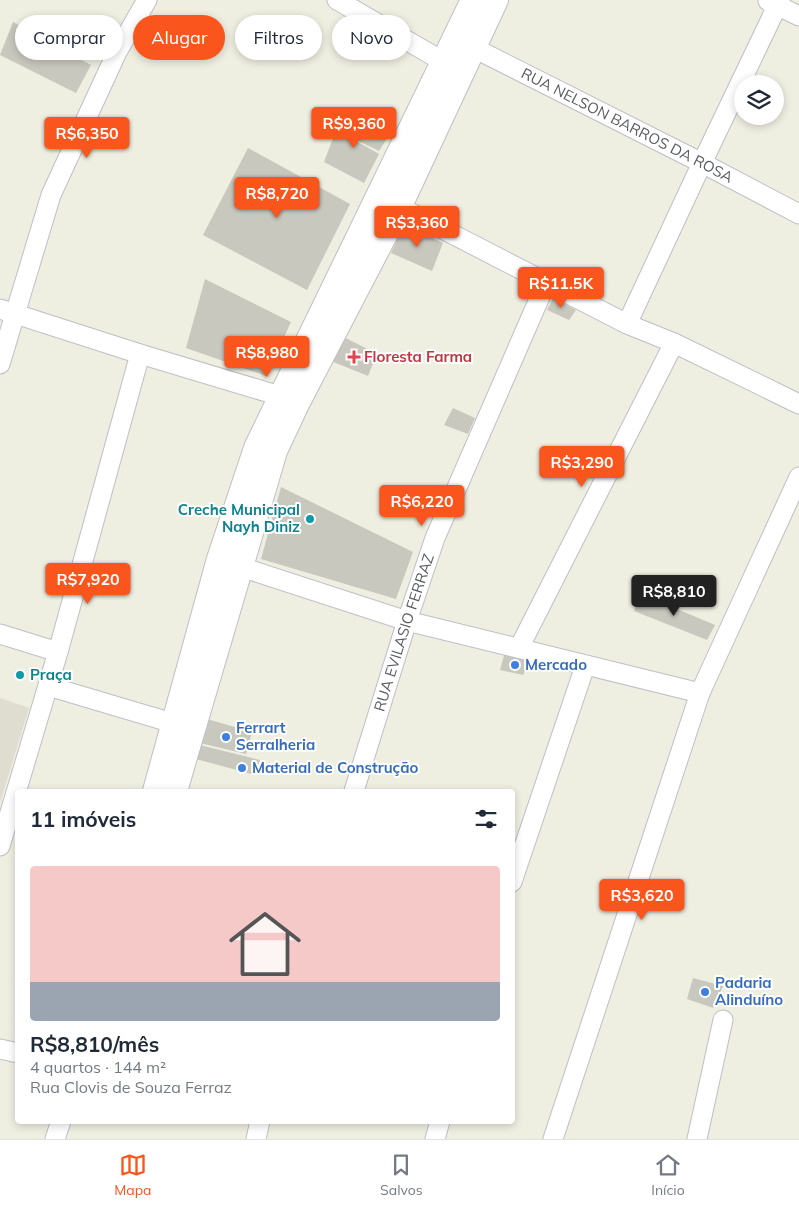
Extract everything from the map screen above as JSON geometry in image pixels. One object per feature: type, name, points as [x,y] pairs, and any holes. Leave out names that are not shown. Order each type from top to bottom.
[{"type":"street","points":[[0,364],[8,310],[51,195],[117,52],[147,0]]},
{"type":"street","points":[[337,0],[444,62]]},
{"type":"street","points":[[175,789],[183,726],[238,498],[256,448],[288,400],[399,208],[464,43],[472,0]]},
{"type":"street","points":[[156,789],[183,726],[241,567],[288,400],[378,195],[444,62],[464,43],[496,0]]},
{"type":"street","points":[[627,324],[775,2],[799,16]]},
{"type":"street","name":"RUA NELSON BARROS DA ROSA","points":[[464,43],[702,162],[799,214]]},
{"type":"street","points":[[378,195],[399,208],[627,324],[674,344],[799,404]]},
{"type":"street","name":"RUA EVILASIO FERRAZ","points":[[355,789],[407,622],[436,538],[546,283]]},
{"type":"street","points":[[8,310],[288,400]]},
{"type":"street","points":[[519,648],[674,344]]},
{"type":"street","points":[[17,789],[58,652],[140,354]]},
{"type":"street","points":[[553,1139],[700,693],[799,477]]},
{"type":"street","points":[[241,567],[407,622],[700,693]]},
{"type":"street","points":[[0,634],[58,652]]},
{"type":"street","points":[[515,873],[585,666]]},
{"type":"street","points":[[48,686],[183,726]]},
{"type":"street","points":[[0,846],[15,796]]},
{"type":"street","points":[[697,1139],[723,1020]]},
{"type":"street","points":[[0,1049],[15,1052]]},
{"type":"street","points":[[55,1139],[60,1124]]},
{"type":"street","points":[[256,1139],[259,1124]]},
{"type":"street","points":[[435,1139],[439,1124]]},
{"type":"shaded area","points":[[0,698],[29,708],[0,803]]},
{"type":"building","points":[[13,22],[15,23],[15,60],[82,60],[91,65],[76,93],[0,55]]},
{"type":"building","points":[[342,115],[388,137],[379,151],[344,134],[379,154],[364,183],[324,162]]},
{"type":"building","points":[[248,148],[350,204],[307,290],[203,235]]},
{"type":"building","points":[[404,225],[443,243],[432,271],[391,253]]},
{"type":"building","points":[[205,279],[291,322],[266,376],[186,348]]},
{"type":"building","points":[[553,298],[576,310],[569,320],[547,310]]},
{"type":"building","name":"Floresta Farma","points":[[342,336],[377,354],[368,376],[331,361]]},
{"type":"building","points":[[453,408],[475,418],[468,434],[444,425]]},
{"type":"building","name":"Creche Municipal Nayh Diniz","points":[[281,487],[413,552],[396,599],[261,559]]},
{"type":"building","points":[[641,594],[715,625],[707,640],[634,611]]},
{"type":"building","name":"Mercado","points":[[505,652],[530,660],[523,675],[500,670]]},
{"type":"building","name":"Ferrart Serralheria","points":[[207,719],[252,732],[246,754],[200,743]]},
{"type":"building","name":"Material de Construção","points":[[200,745],[260,760],[255,775],[196,759]]},
{"type":"building","name":"Padaria Alinduíno","points":[[693,978],[723,986],[713,1008],[687,999]]},
{"type":"place","name":"Floresta Farma","points":[[354,357]]},
{"type":"place","name":"Creche Municipal Nayh Diniz","points":[[310,519]]},
{"type":"place","name":"Mercado","points":[[515,665]]},
{"type":"place","name":"Praça","points":[[20,675]]},
{"type":"place","name":"Ferrart Serralheria","points":[[226,737]]},
{"type":"place","name":"Material de Construção","points":[[242,768]]},
{"type":"place","name":"Padaria Alinduíno","points":[[705,992]]}]
